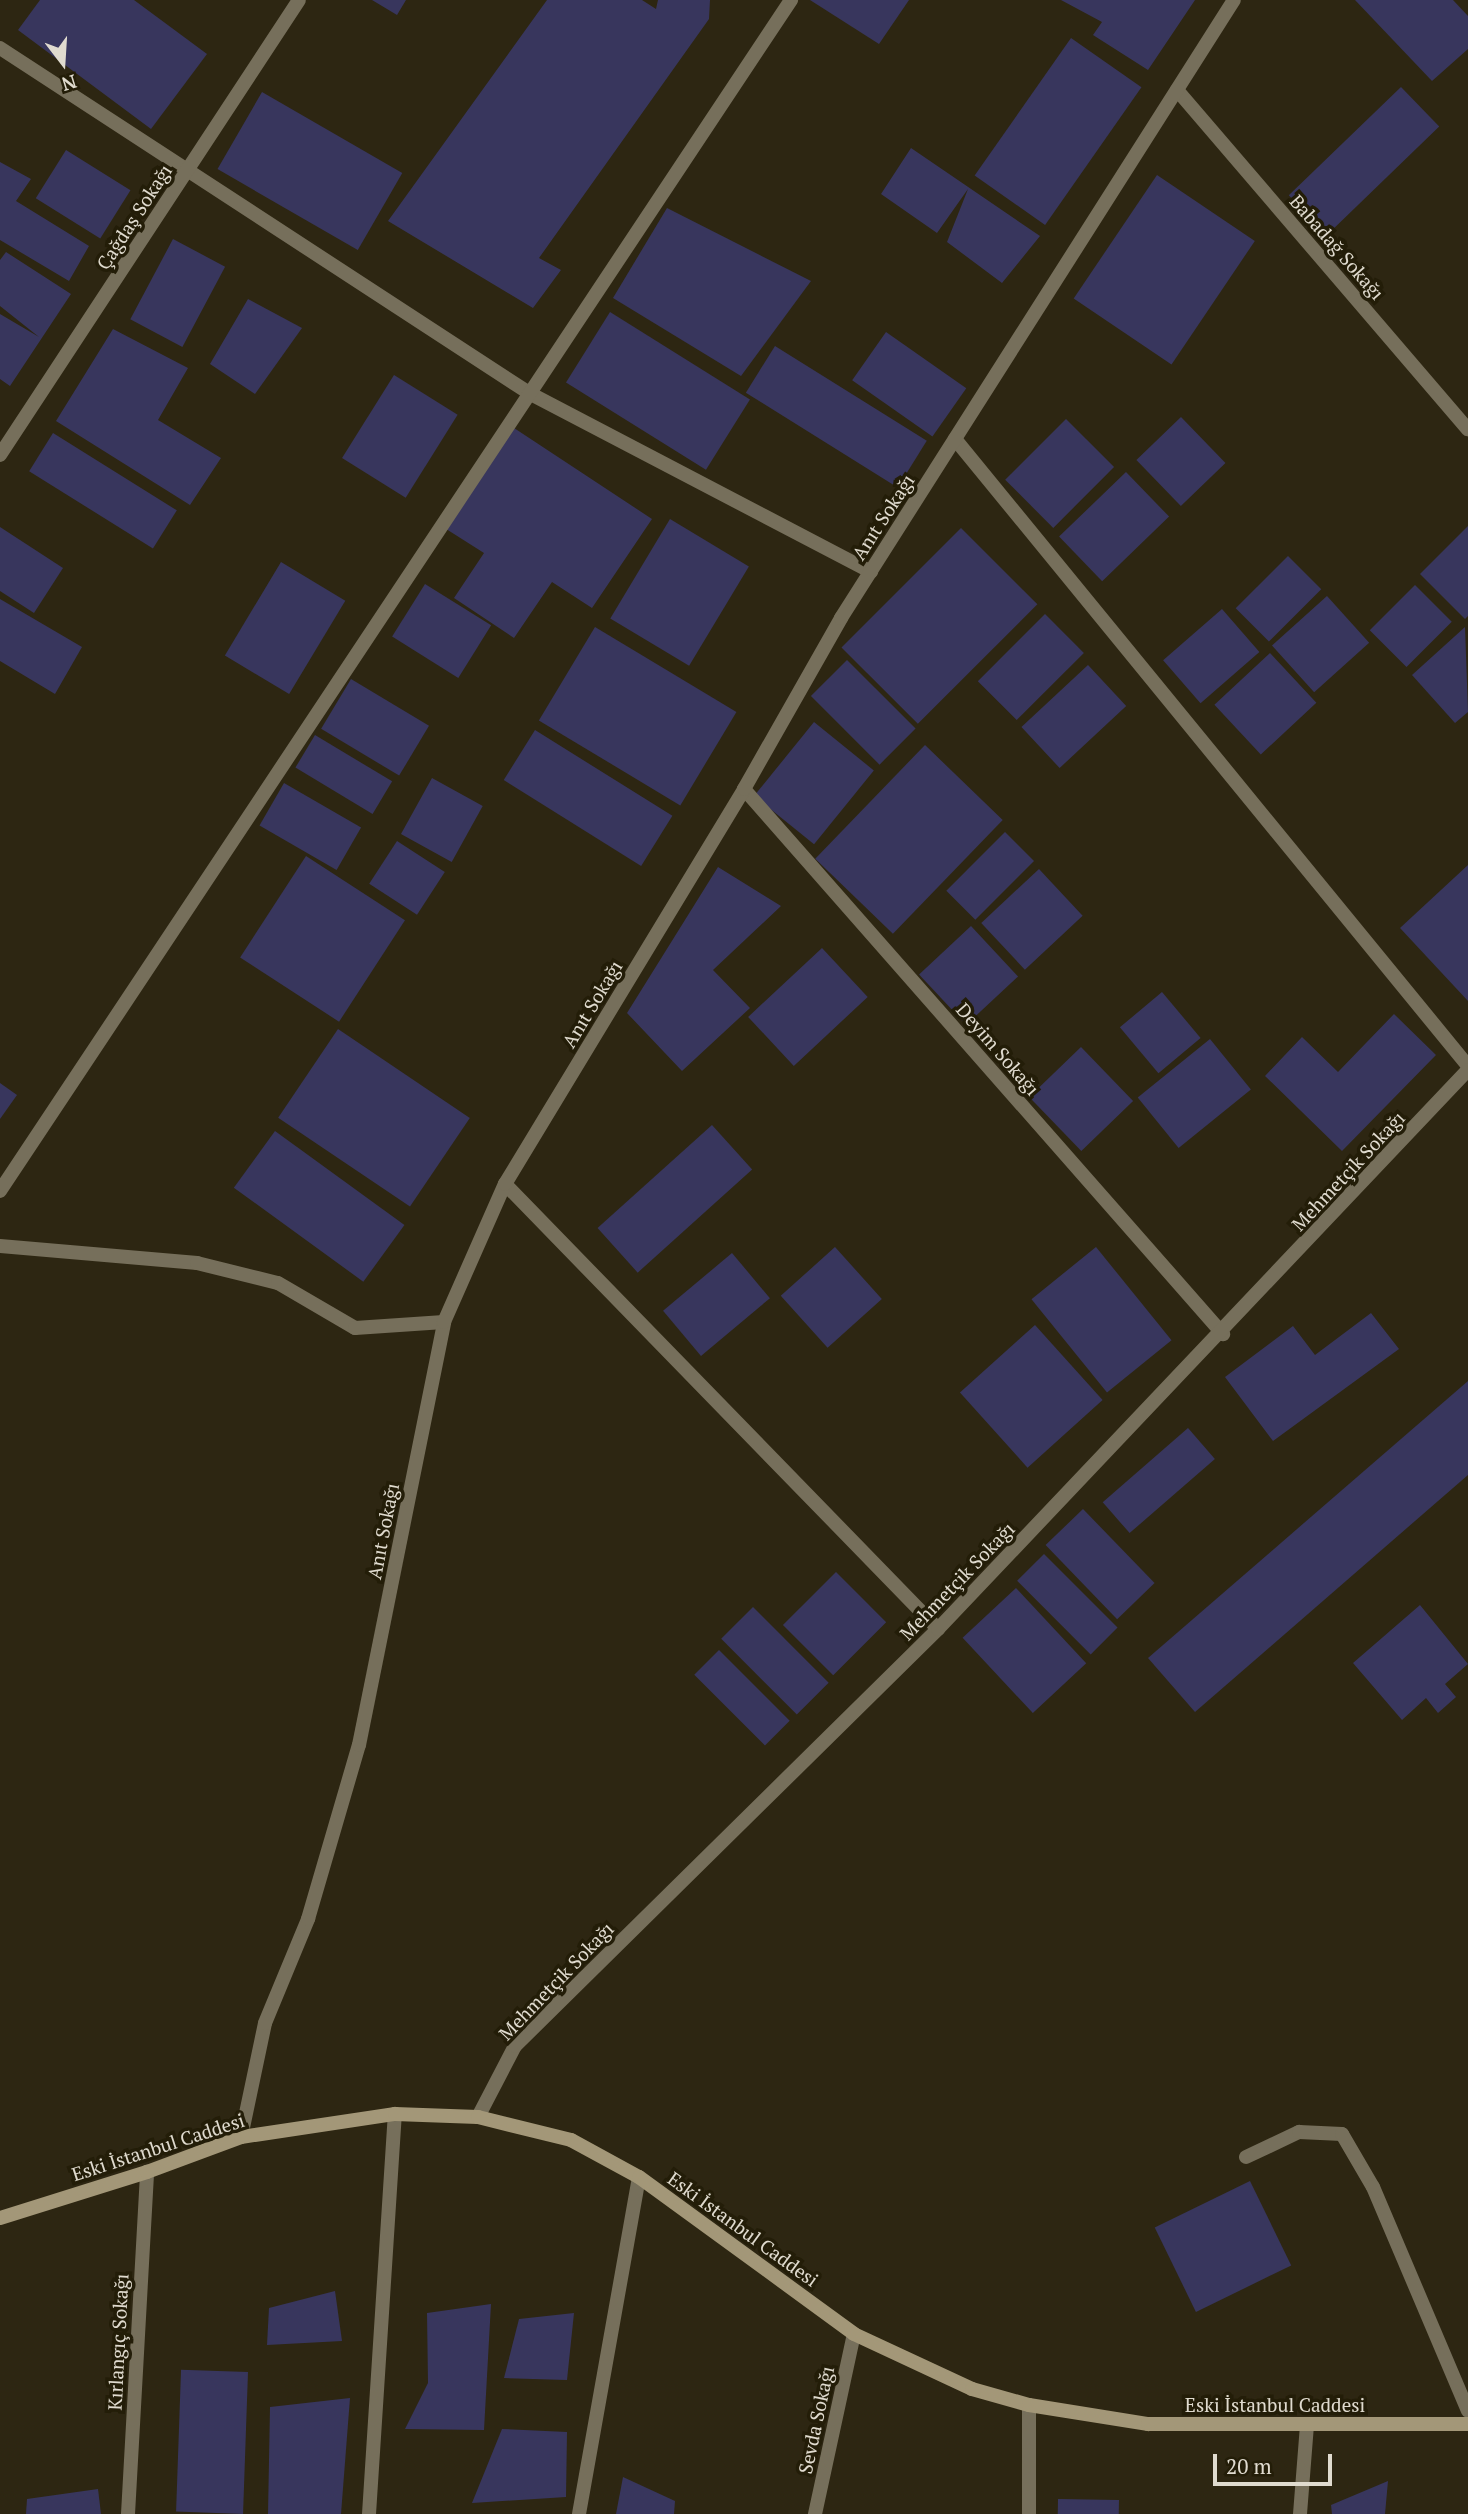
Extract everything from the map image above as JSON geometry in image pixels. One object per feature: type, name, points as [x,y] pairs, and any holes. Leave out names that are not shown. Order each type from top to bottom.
[{"type":"main road","name":"Eski İstanbul Caddesi","points":[[0,2218],[147,2172],[240,2137],[395,2114],[478,2117],[572,2140],[639,2176],[854,2334],[972,2389],[1028,2405],[1148,2424],[1468,2424]]},
{"type":"street","name":"Çağdaş Sokağı","points":[[0,455],[299,0]]},
{"type":"street","points":[[0,1191],[791,0]]},
{"type":"street","name":"Anıt Sokağı","points":[[240,2137],[265,2023],[308,1919],[359,1745],[444,1322],[505,1184],[744,789],[871,572],[1234,0]]},
{"type":"street","points":[[0,48],[529,393],[871,572]]},
{"type":"street","name":"Babadağ Sokağı","points":[[1177,90],[1468,429]]},
{"type":"street","points":[[955,439],[1468,1068]]},
{"type":"street","name":"Deyim Sokağı","points":[[744,789],[1223,1334]]},
{"type":"street","name":"Mehmetçik Sokağı","points":[[478,2117],[515,2046],[939,1629],[1223,1334],[1468,1068]]},
{"type":"street","points":[[505,1184],[939,1629]]},
{"type":"street","points":[[0,1246],[197,1263],[278,1283],[355,1328],[444,1322]]},
{"type":"street","points":[[369,2514],[395,2114]]},
{"type":"street","points":[[1245,2157],[1299,2132],[1342,2134],[1373,2187],[1468,2411]]},
{"type":"street","name":"Kırlangıç Sokağı","points":[[128,2514],[147,2172]]},
{"type":"street","points":[[579,2514],[639,2176]]},
{"type":"street","name":"Sevda Sokağı","points":[[815,2514],[854,2334]]},
{"type":"street","points":[[1028,2405],[1029,2514]]},
{"type":"street","points":[[1300,2514],[1307,2425]]},
{"type":"building","points":[[40,0],[134,0],[207,54],[151,129],[18,30]]},
{"type":"building","points":[[372,0],[406,0],[397,15]]},
{"type":"building","points":[[547,0],[642,0],[656,9],[658,0],[710,0],[709,19],[539,258],[561,270],[533,308],[388,221]]},
{"type":"building","points":[[810,0],[909,0],[879,44]]},
{"type":"building","points":[[1061,0],[1195,0],[1148,70],[1093,35],[1102,22]]},
{"type":"building","points":[[1355,0],[1453,0],[1468,16],[1468,49],[1432,81]]},
{"type":"building","points":[[1071,38],[1141,87],[1045,225],[975,176]]},
{"type":"building","points":[[1401,87],[1439,127],[1327,235],[1289,195]]},
{"type":"building","points":[[262,92],[402,173],[358,250],[218,169]]},
{"type":"building","points":[[911,148],[1040,236],[1002,283],[947,242],[968,189],[937,233],[881,194]]},
{"type":"building","points":[[66,150],[130,190],[100,239],[36,198]]},
{"type":"building","points":[[0,162],[31,179],[16,201],[89,246],[69,281],[0,240]]},
{"type":"building","points":[[1157,175],[1255,241],[1172,365],[1074,299]]},
{"type":"building","points":[[667,208],[811,281],[741,376],[613,298]]},
{"type":"building","points":[[173,239],[225,267],[182,347],[130,319]]},
{"type":"building","points":[[6,252],[71,294],[10,386],[0,379],[0,314],[39,337],[0,306],[0,260]]},
{"type":"building","points":[[248,299],[302,328],[255,394],[210,364]]},
{"type":"building","points":[[610,312],[750,399],[706,470],[566,382]]},
{"type":"building","points":[[113,329],[188,368],[158,420],[221,458],[190,505],[56,421]]},
{"type":"building","points":[[886,332],[966,388],[932,437],[852,380]]},
{"type":"building","points":[[775,346],[927,441],[898,487],[746,393]]},
{"type":"building","points":[[394,375],[458,415],[406,498],[342,458]]},
{"type":"building","points":[[1181,417],[1225,463],[1181,506],[1136,460]]},
{"type":"building","points":[[1066,419],[1114,467],[1053,528],[1005,480]]},
{"type":"building","points":[[511,426],[652,519],[592,608],[552,582],[514,638],[454,598],[484,553],[443,527]]},
{"type":"building","points":[[53,433],[177,510],[153,549],[29,471]]},
{"type":"building","points":[[1126,472],[1169,517],[1102,581],[1059,537]]},
{"type":"building","points":[[670,519],[749,566],[689,666],[610,618]]},
{"type":"building","points":[[1468,526],[1468,616],[1465,619],[1420,574]]},
{"type":"building","points":[[0,527],[63,568],[34,613],[0,591]]},
{"type":"building","points":[[961,528],[1037,604],[918,724],[841,648]]},
{"type":"building","points":[[1288,556],[1321,589],[1269,642],[1236,608]]},
{"type":"building","points":[[281,562],[345,601],[289,694],[225,655]]},
{"type":"building","points":[[425,584],[491,625],[458,678],[392,637]]},
{"type":"building","points":[[1415,585],[1452,622],[1407,667],[1370,630]]},
{"type":"building","points":[[1327,596],[1369,643],[1314,692],[1272,646]]},
{"type":"building","points":[[0,599],[82,647],[55,694],[0,661]]},
{"type":"building","points":[[1222,609],[1259,652],[1201,703],[1163,660]]},
{"type":"building","points":[[1045,614],[1084,653],[1017,720],[978,681]]},
{"type":"building","points":[[595,627],[736,712],[680,805],[539,720]]},
{"type":"building","points":[[1465,627],[1468,712],[1455,723],[1412,675]]},
{"type":"building","points":[[1270,653],[1316,703],[1261,755],[1214,705]]},
{"type":"building","points":[[847,660],[916,729],[880,765],[811,696]]},
{"type":"building","points":[[1088,665],[1126,706],[1060,768],[1021,727]]},
{"type":"building","points":[[351,679],[429,726],[399,776],[321,729]]},
{"type":"building","points":[[814,722],[874,770],[814,844],[754,796]]},
{"type":"building","points":[[535,730],[672,816],[641,866],[504,780]]},
{"type":"building","points":[[315,735],[392,781],[373,814],[295,768]]},
{"type":"building","points":[[925,745],[1003,820],[893,934],[815,859]]},
{"type":"building","points":[[432,778],[483,806],[452,862],[401,834]]},
{"type":"building","points":[[284,783],[361,828],[337,870],[260,825]]},
{"type":"building","points":[[1005,832],[1034,861],[975,920],[946,891]]},
{"type":"building","points":[[397,841],[445,872],[417,915],[369,884]]},
{"type":"building","points":[[306,856],[405,920],[339,1022],[240,957]]},
{"type":"building","points":[[1468,865],[1468,1001],[1400,928]]},
{"type":"building","points":[[718,867],[781,906],[713,970],[750,1008],[682,1071],[627,1013]]},
{"type":"building","points":[[1039,869],[1083,916],[1025,970],[981,923]]},
{"type":"building","points":[[971,926],[1018,976],[966,1025],[919,974]]},
{"type":"building","points":[[822,948],[868,997],[794,1066],[748,1017]]},
{"type":"building","points":[[1162,992],[1201,1038],[1158,1073],[1120,1027]]},
{"type":"building","points":[[1394,1014],[1436,1055],[1342,1151],[1265,1076],[1302,1037],[1338,1072]]},
{"type":"building","points":[[338,1029],[470,1118],[410,1207],[278,1118]]},
{"type":"building","points":[[1210,1039],[1251,1090],[1179,1148],[1138,1098]]},
{"type":"building","points":[[1081,1047],[1133,1101],[1081,1151],[1029,1097]]},
{"type":"building","points":[[0,1083],[17,1095],[0,1119]]},
{"type":"building","points":[[712,1125],[752,1170],[638,1273],[598,1228]]},
{"type":"building","points":[[275,1131],[404,1225],[363,1282],[234,1188]]},
{"type":"building","points":[[835,1247],[882,1299],[828,1348],[781,1296]]},
{"type":"building","points":[[1096,1247],[1172,1340],[1107,1392],[1031,1299]]},
{"type":"building","points":[[732,1253],[770,1298],[701,1356],[663,1311]]},
{"type":"building","points":[[1371,1313],[1399,1349],[1273,1441],[1225,1377],[1293,1326],[1315,1355]]},
{"type":"building","points":[[1035,1325],[1103,1400],[1028,1468],[960,1393]]},
{"type":"building","points":[[1468,1381],[1468,1475],[1195,1712],[1148,1658]]},
{"type":"building","points":[[1188,1428],[1215,1459],[1130,1533],[1103,1502]]},
{"type":"building","points":[[1083,1509],[1155,1583],[1117,1619],[1046,1545]]},
{"type":"building","points":[[1044,1554],[1118,1628],[1091,1654],[1017,1581]]},
{"type":"building","points":[[836,1572],[886,1622],[833,1675],[783,1625]]},
{"type":"building","points":[[1016,1588],[1086,1663],[1033,1713],[963,1638]]},
{"type":"building","points":[[1420,1605],[1468,1664],[1445,1684],[1456,1697],[1438,1713],[1426,1698],[1402,1720],[1353,1663]]},
{"type":"building","points":[[753,1607],[829,1683],[797,1714],[721,1639]]},
{"type":"building","points":[[719,1650],[790,1721],[765,1745],[694,1675]]},
{"type":"building","points":[[1250,2181],[1291,2265],[1196,2312],[1155,2227]]},
{"type":"building","points":[[335,2291],[342,2341],[267,2345],[269,2308]]},
{"type":"building","points":[[491,2304],[484,2430],[405,2429],[428,2383],[427,2313]]},
{"type":"building","points":[[574,2313],[567,2380],[504,2378],[519,2319]]},
{"type":"building","points":[[181,2370],[248,2372],[243,2514],[176,2512]]},
{"type":"building","points":[[350,2398],[341,2514],[268,2514],[270,2407]]},
{"type":"building","points":[[502,2429],[567,2432],[566,2497],[472,2503]]},
{"type":"building","points":[[623,2477],[675,2501],[674,2514],[616,2514]]},
{"type":"building","points":[[1388,2481],[1385,2514],[1332,2514],[1331,2505]]},
{"type":"building","points":[[98,2489],[101,2514],[26,2514],[27,2499]]},
{"type":"building","points":[[1058,2499],[1119,2500],[1119,2514],[1058,2514]]}]
